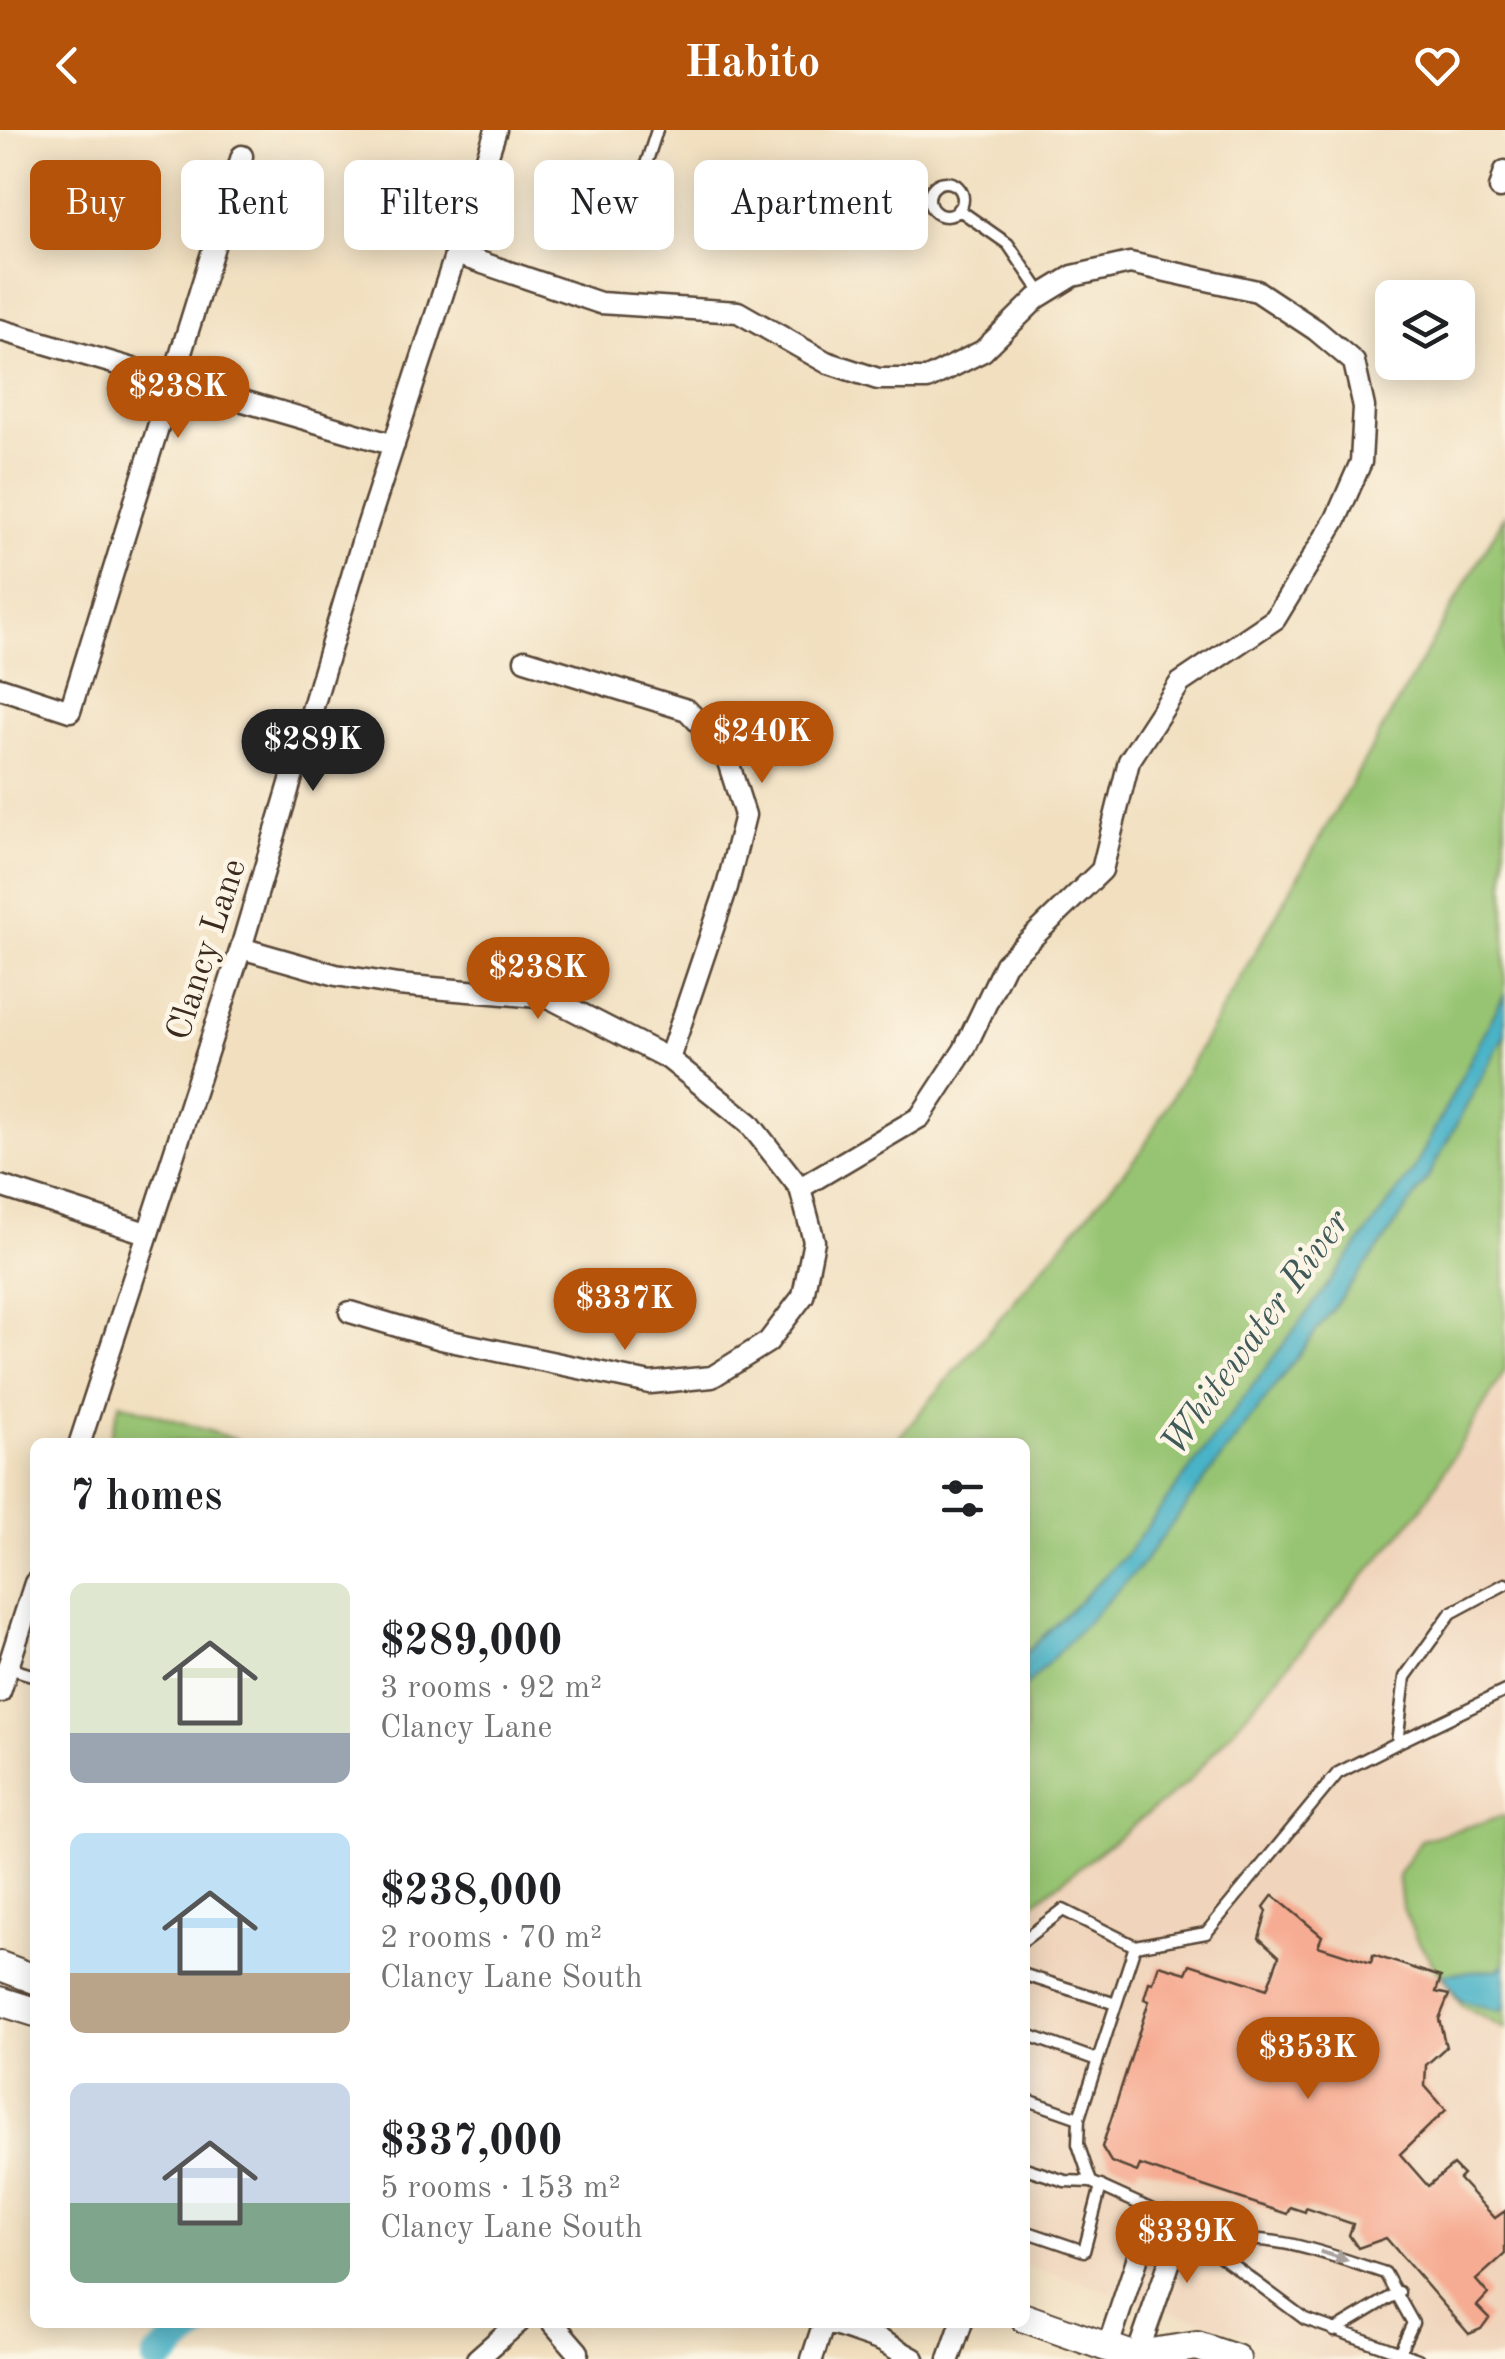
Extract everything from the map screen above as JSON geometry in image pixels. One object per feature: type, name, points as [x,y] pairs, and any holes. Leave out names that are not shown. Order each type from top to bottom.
[{"type":"main road","points":[[0,1966],[30,1977]]},
{"type":"main road","points":[[0,2001],[30,2010]]},
{"type":"main road","points":[[1030,2320],[1106,2352],[1138,2358],[1197,2346],[1236,2359]]},
{"type":"street","name":"Clancy Lane","points":[[81,1438],[241,948],[394,446],[496,130]]},
{"type":"street","points":[[0,688],[70,711],[242,156]]},
{"type":"street","points":[[456,254],[600,303],[738,312],[826,362],[878,380],[927,379],[982,351],[1042,294],[1073,276],[1130,263],[1177,270],[1257,292],[1316,330],[1354,362],[1364,407],[1361,462],[1336,520],[1274,618],[1180,683],[1129,762],[1102,870],[1005,964],[964,1050],[920,1118],[800,1188]]},
{"type":"street","points":[[0,330],[172,377],[394,446]]},
{"type":"street","points":[[525,660],[687,710],[724,749],[745,815],[727,886],[669,1059]]},
{"type":"street","points":[[241,948],[336,974],[398,985],[550,998],[669,1059],[750,1123],[800,1188],[814,1241],[803,1296],[768,1342],[712,1377],[650,1384],[441,1339],[350,1312]]},
{"type":"street","points":[[0,1186],[146,1234]]},
{"type":"street","points":[[0,1692],[30,1598]]},
{"type":"street","points":[[1106,2352],[1147,2230],[1168,2217],[1177,2240],[1138,2358]]},
{"type":"street","points":[[476,2359],[511,2328]]},
{"type":"street","points":[[557,2328],[578,2352]]},
{"type":"street","points":[[812,2359],[823,2328]]},
{"type":"street","points":[[843,2328],[882,2341],[914,2359]]},
{"type":"street","points":[[950,2359],[960,2328]]},
{"type":"lane","points":[[647,160],[657,130]]},
{"type":"lane","points":[[958,210],[1008,244],[1042,294]]},
{"type":"lane","points":[[1397,1743],[1406,1677],[1451,1612],[1505,1584]]},
{"type":"lane","points":[[8,1667],[30,1674]]},
{"type":"lane","points":[[1030,1936],[1063,1910],[1135,1946],[1206,1933],[1338,1773],[1505,1691]]},
{"type":"lane","points":[[1030,2233],[1084,2251],[1096,2184],[1078,2144],[1079,2118],[1135,1946]]},
{"type":"lane","points":[[1030,1977],[1116,2004]]},
{"type":"lane","points":[[1030,2036],[1097,2060]]},
{"type":"lane","points":[[1030,2101],[1079,2118]]},
{"type":"lane","points":[[1030,2170],[1065,2181],[1096,2184],[1168,2217],[1305,2319],[1418,2359]]},
{"type":"lane","points":[[1205,2243],[1248,2236],[1286,2241],[1385,2273],[1400,2292],[1413,2323],[1399,2353]]},
{"type":"lane","points":[[1334,2330],[1400,2292]]},
{"type":"shaded area","points":[[1505,1371],[1505,1816],[1421,1840],[1398,1875],[1402,1906],[1416,1938],[1462,2006],[1505,2029],[1505,2359],[1320,2359],[1030,2267],[1030,1906],[1188,1782],[1420,1511]]},
{"type":"green space","points":[[1505,515],[1505,1371],[1420,1511],[1188,1782],[1030,1906],[1030,1438],[898,1438],[1141,1151]]},
{"type":"green space","points":[[120,1403],[231,1438],[109,1438]]},
{"type":"green space","points":[[1505,1816],[1505,2029],[1462,2006],[1416,1938],[1402,1906],[1398,1875],[1421,1840]]},
{"type":"water","points":[[1505,993],[1505,1034],[1427,1179],[1139,1568],[1030,1682],[1030,1649],[1126,1555],[1413,1171]]},
{"type":"water","points":[[1505,1963],[1505,2008],[1497,2012],[1460,2000],[1442,1974],[1499,1969]]},
{"type":"building","points":[[1273,1895],[1322,1936],[1318,1946],[1371,1963],[1373,1955],[1441,1977],[1436,1992],[1449,1995],[1439,2019],[1446,2047],[1426,2065],[1425,2086],[1446,2110],[1400,2154],[1428,2186],[1453,2165],[1463,2175],[1459,2179],[1495,2218],[1505,2211],[1505,2254],[1476,2280],[1488,2294],[1477,2306],[1489,2318],[1481,2329],[1469,2334],[1386,2238],[1358,2248],[1349,2235],[1353,2224],[1306,2208],[1305,2212],[1290,2207],[1287,2214],[1140,2165],[1137,2172],[1111,2162],[1102,2147],[1149,2001],[1144,1999],[1149,1982],[1153,1983],[1159,1965],[1186,1973],[1190,1964],[1267,1989],[1279,1956],[1259,1938],[1267,1911],[1264,1907]]},
{"type":"waterway","name":"Whitewater River","points":[[158,2359],[194,2328]]}]
